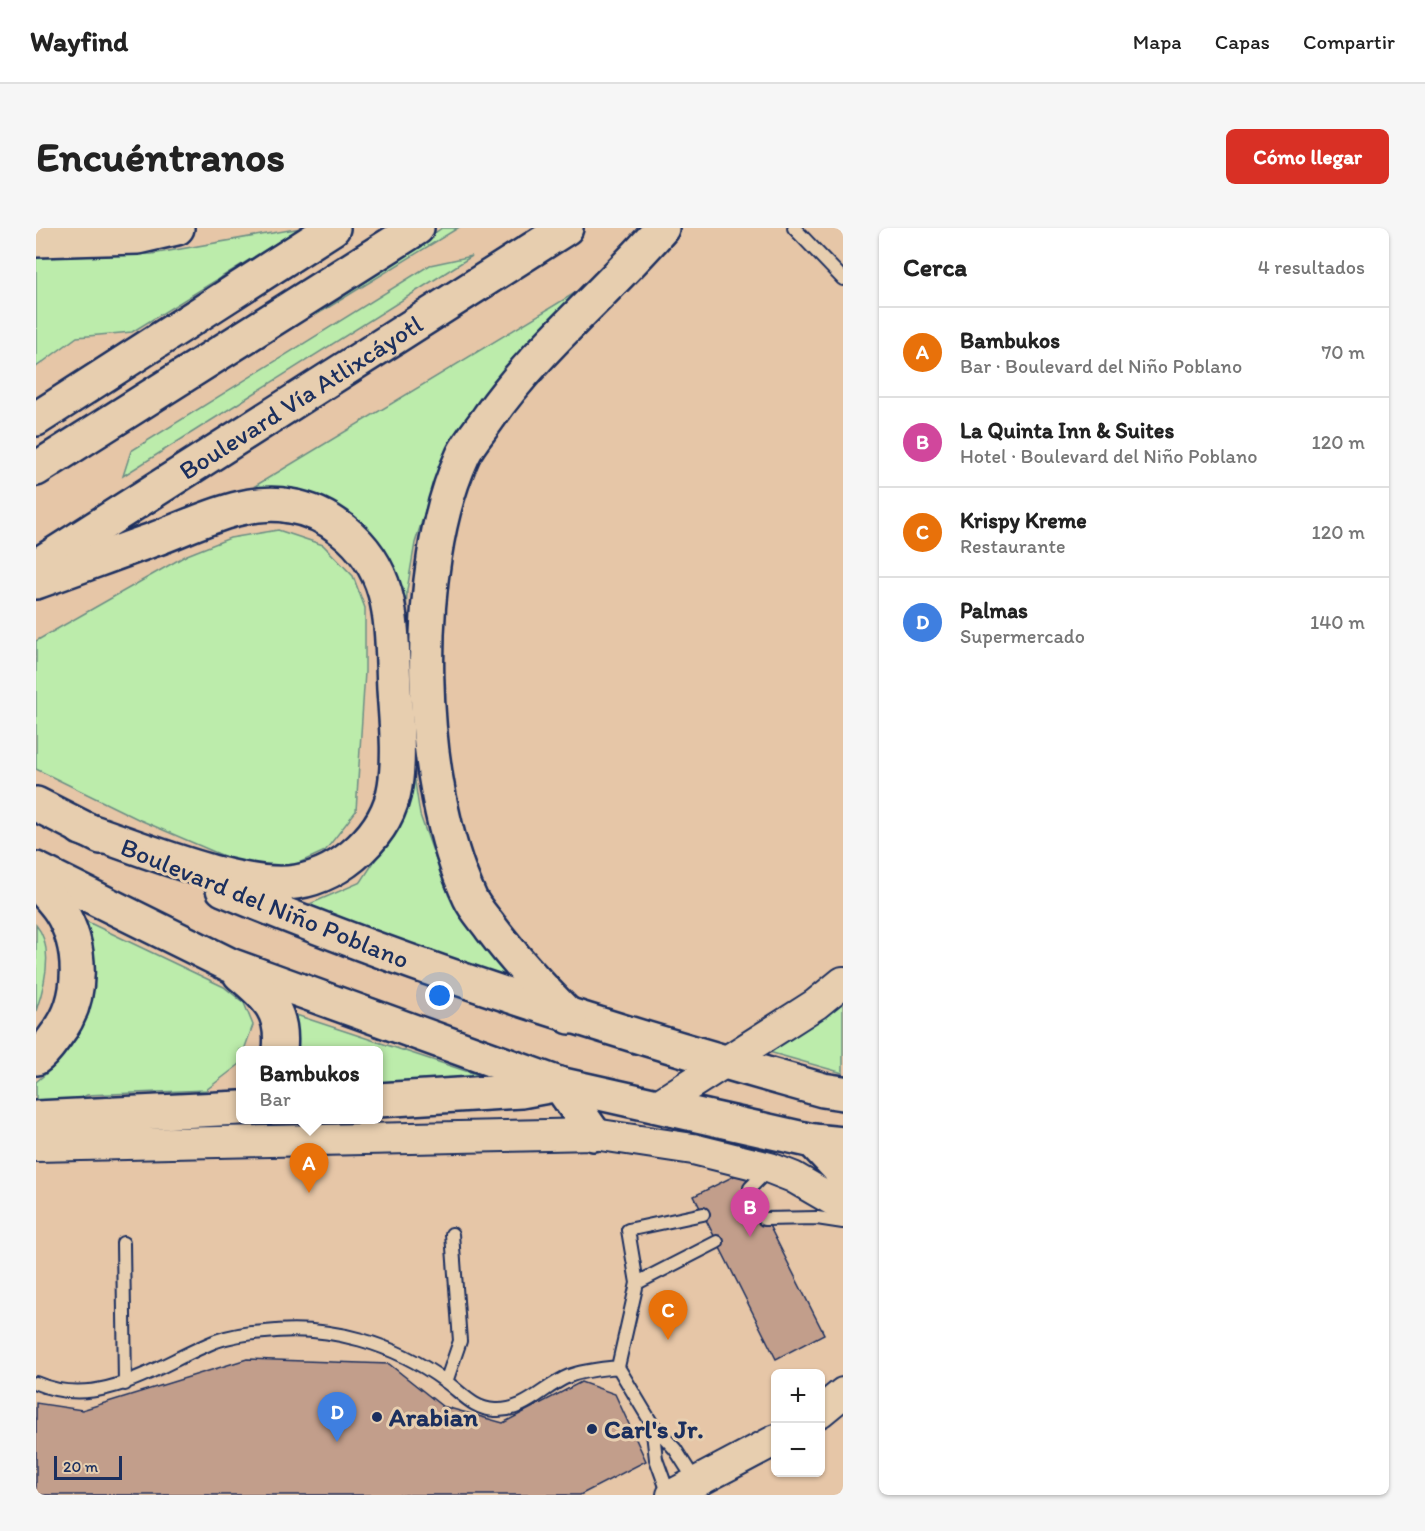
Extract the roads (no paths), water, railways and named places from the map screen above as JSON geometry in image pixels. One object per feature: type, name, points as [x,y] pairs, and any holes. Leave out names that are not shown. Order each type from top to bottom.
[{"type":"main road","points":[[36,240],[138,237],[177,228]]},
{"type":"main road","points":[[36,419],[333,228]]},
{"type":"main road","points":[[36,469],[417,228]]},
{"type":"main road","name":"Boulevard Vía Atlixcáyotl","points":[[36,566],[566,228]]},
{"type":"main road","points":[[570,1017],[517,964],[470,900],[450,848],[433,777],[428,680],[429,587],[440,525],[464,454],[513,383],[662,228]]},
{"type":"main road","points":[[36,582],[249,506],[290,505],[328,518],[360,543],[382,577],[391,616],[397,753],[395,789],[382,822],[360,850],[331,871],[297,882],[261,883],[228,876],[81,828]]},
{"type":"main road","name":"Boulevard del Niño Poblano","points":[[36,804],[81,828],[325,932],[570,1017],[823,1090],[843,1093]]},
{"type":"main road","points":[[36,869],[230,965],[560,1084],[655,1107],[828,1142],[843,1173]]},
{"type":"main road","points":[[36,881],[61,911],[75,948],[78,974],[74,1001],[64,1026],[36,1058]]},
{"type":"main road","points":[[230,965],[268,998],[282,1028],[280,1046]]},
{"type":"main road","points":[[383,1100],[521,1091],[560,1084]]},
{"type":"main road","points":[[560,1084],[594,1134]]},
{"type":"main road","points":[[36,1118],[236,1105]]},
{"type":"street","points":[[655,1107],[816,1004],[843,982]]},
{"type":"street","points":[[36,1146],[594,1134],[693,1149],[760,1178],[793,1177],[843,1206]]},
{"type":"street","points":[[825,1408],[843,1393]]},
{"type":"street","points":[[679,1491],[771,1443]]},
{"type":"lane","points":[[794,228],[843,279]]},
{"type":"lane","points":[[679,1491],[675,1449],[652,1424],[618,1367],[638,1283],[628,1230],[703,1214]]},
{"type":"lane","points":[[764,1219],[817,1218],[843,1222]]},
{"type":"lane","points":[[446,1382],[460,1341],[452,1234]]},
{"type":"lane","points":[[638,1283],[717,1242]]},
{"type":"lane","points":[[123,1243],[125,1384]]},
{"type":"lane","points":[[36,1383],[47,1388],[74,1392],[100,1390],[125,1384],[218,1340],[266,1331],[310,1330],[349,1336],[400,1353],[446,1382],[469,1402],[496,1410],[523,1405],[568,1377],[590,1370],[618,1367]]},
{"type":"lane","points":[[652,1424],[656,1459],[679,1491]]},
{"type":"place","name":"Bambukos","points":[[309,1193]]},
{"type":"place","name":"La Quinta Inn & Suites","points":[[750,1237]]},
{"type":"place","name":"Krispy Kreme","points":[[668,1340]]},
{"type":"place","name":"Arabian","points":[[377,1417]]},
{"type":"place","name":"Carl's Jr.","points":[[592,1429]]},
{"type":"place","name":"Palmas","points":[[337,1442]]}]
